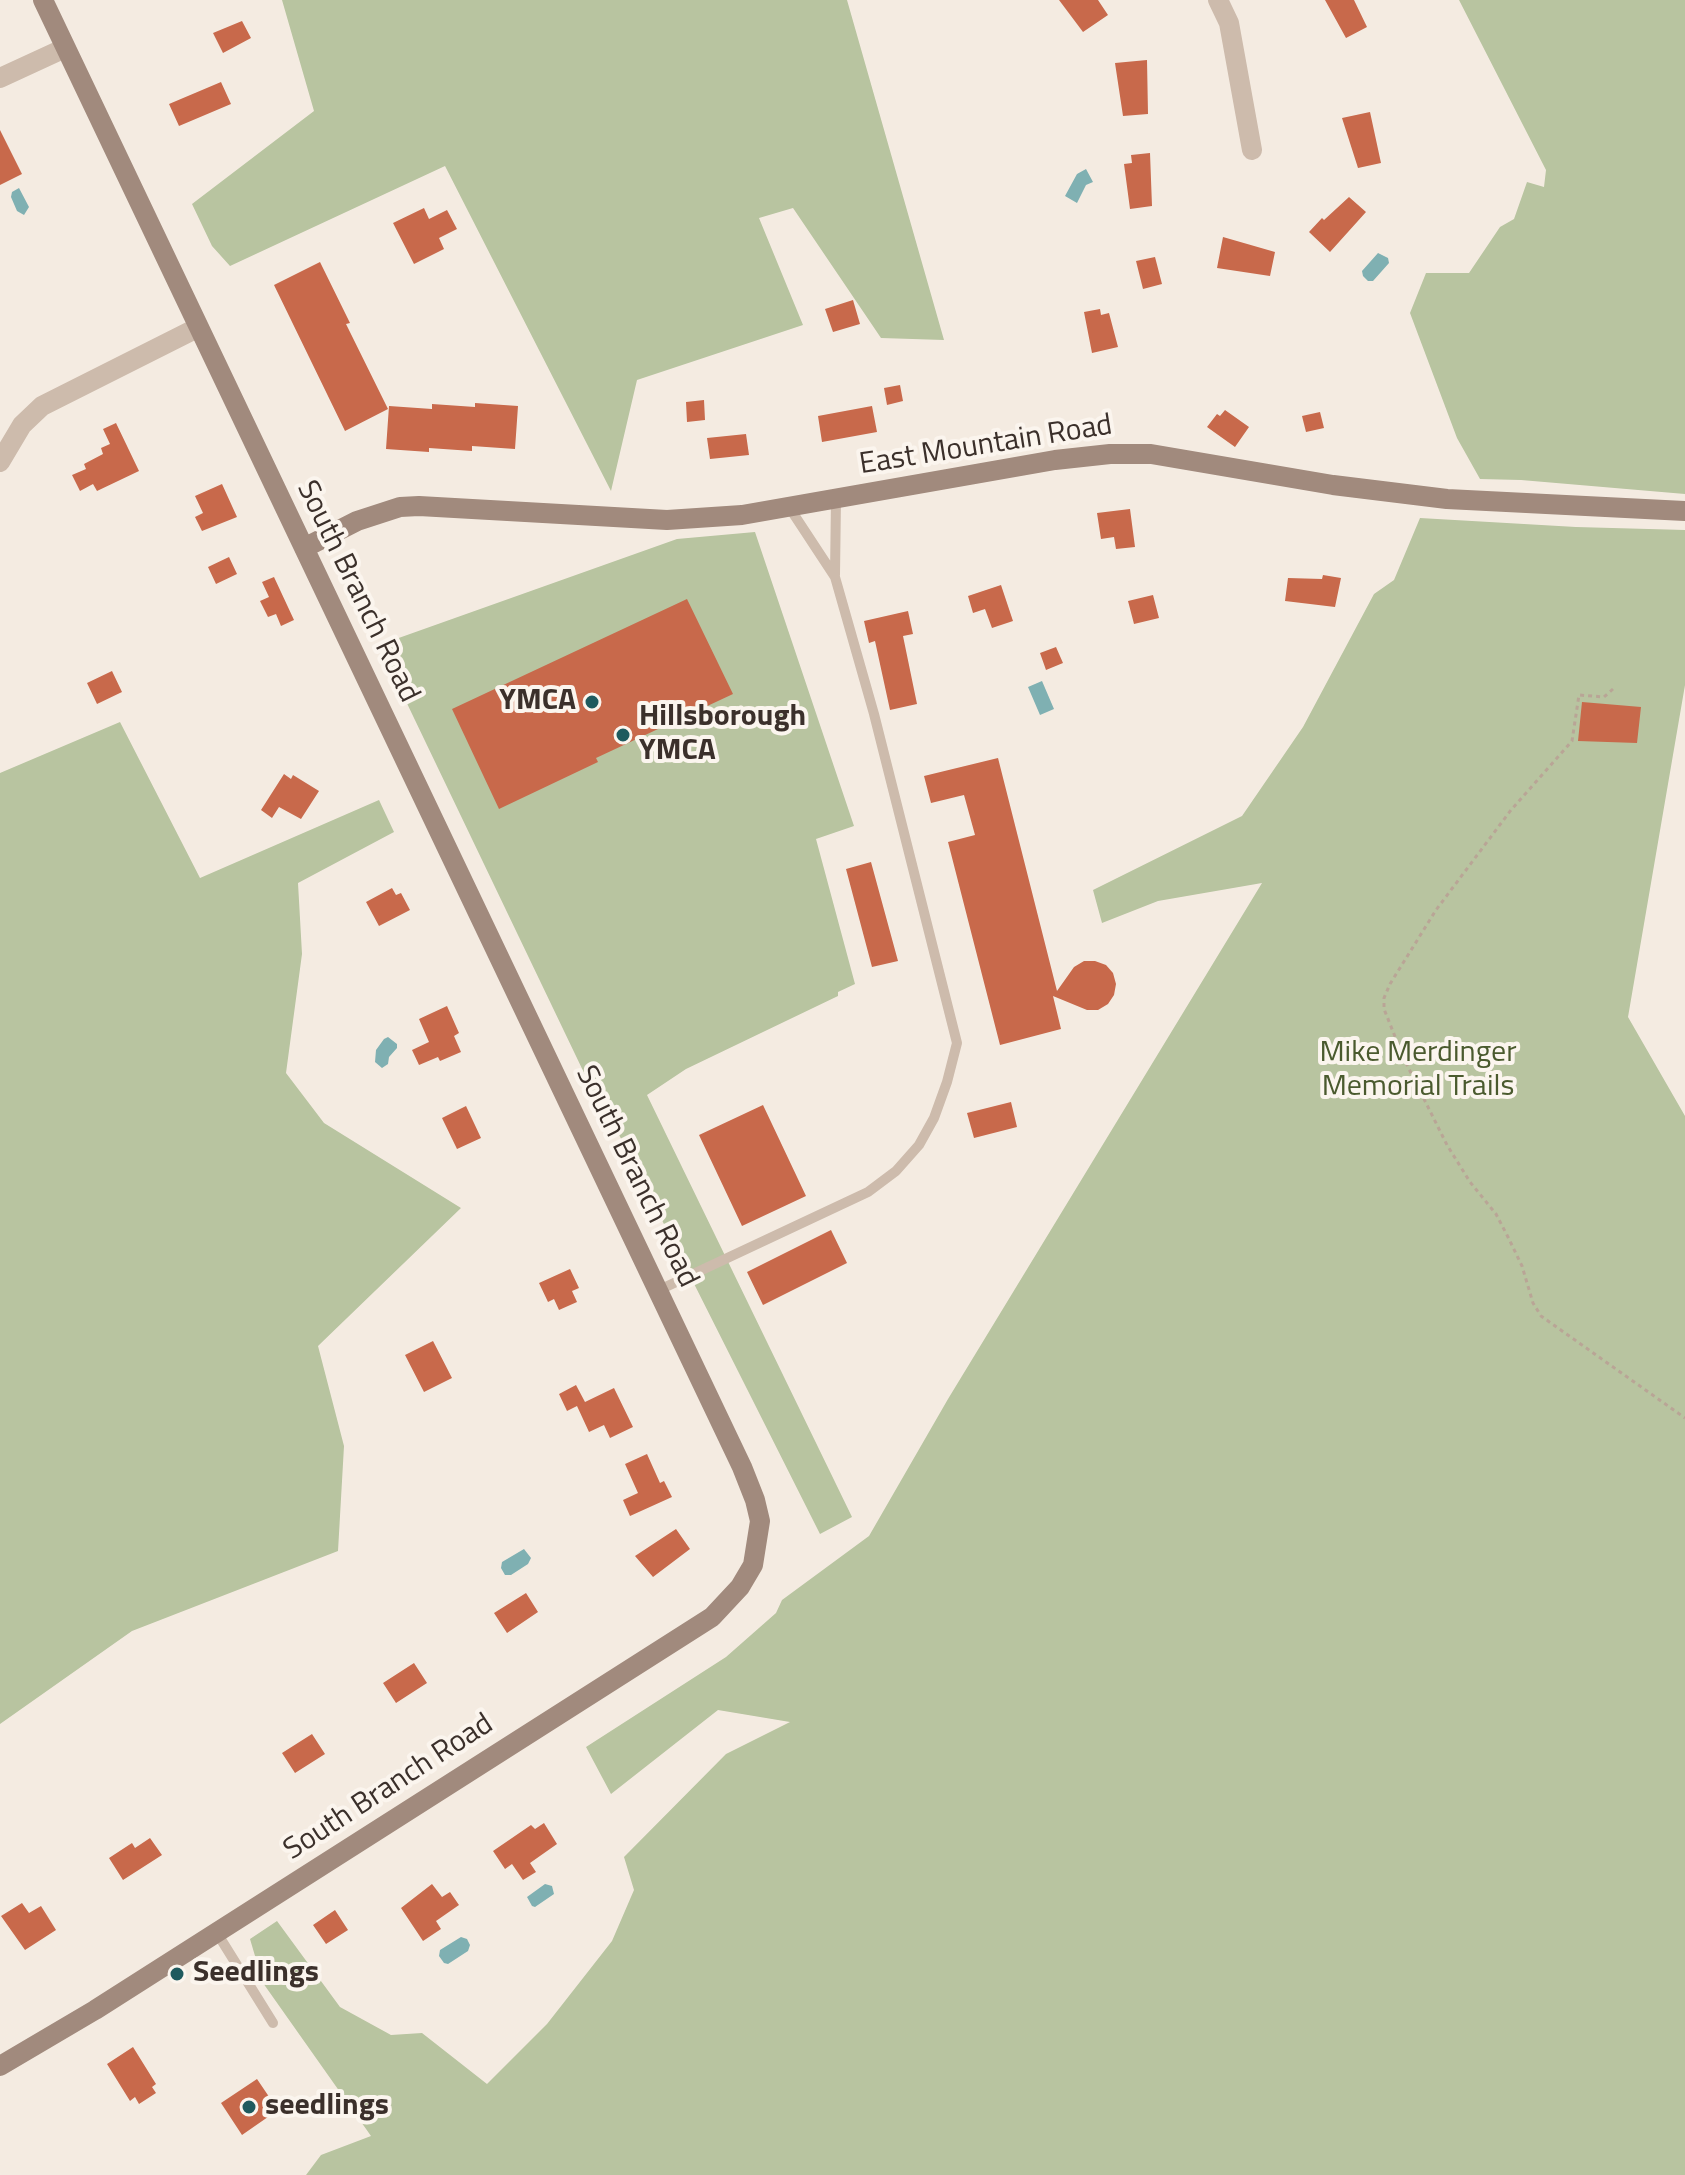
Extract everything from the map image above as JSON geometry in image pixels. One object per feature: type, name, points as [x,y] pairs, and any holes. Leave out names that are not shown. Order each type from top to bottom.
[{"type":"street","name":"South Branch Road","points":[[0,2066],[95,2010],[712,1617],[740,1587],[753,1565],[760,1521],[742,1467],[43,0]]},
{"type":"street","points":[[1218,0],[1229,23],[1252,150]]},
{"type":"street","points":[[0,78],[65,48]]},
{"type":"street","points":[[0,462],[22,425],[42,406],[197,328]]},
{"type":"street","name":"East Mountain Road","points":[[304,548],[357,521],[400,507],[667,520],[742,515],[1055,460],[1110,454],[1151,454],[1398,494],[1685,511]]},
{"type":"lane","points":[[657,1291],[868,1192],[896,1171],[919,1145],[934,1118],[957,1043],[874,714],[835,577],[836,499]]},
{"type":"lane","points":[[789,507],[835,577]]},
{"type":"lane","points":[[217,1933],[273,2023]]},
{"type":"path","points":[[1613,689],[1604,697],[1579,695],[1572,741],[1511,810],[1436,910],[1390,984],[1384,998],[1384,1009],[1404,1059],[1447,1145],[1470,1182],[1496,1214],[1508,1237],[1541,1316],[1685,1418]]},
{"type":"green space","points":[[282,0],[847,0],[944,340],[881,338],[793,208],[759,218],[803,325],[637,380],[611,491],[445,166],[230,266],[212,246],[192,204],[314,111]]},
{"type":"green space","points":[[1459,0],[1685,0],[1685,494],[1480,479],[1457,438],[1410,313],[1426,273],[1469,273],[1500,227],[1514,219],[1527,182],[1544,187],[1546,170]]},
{"type":"green space","name":"Mike Merdinger Memorial Trails","points":[[1420,518],[1685,530],[1685,685],[1628,1017],[1685,1116],[1685,2175],[306,2175],[321,2155],[371,2136],[263,1983],[250,1939],[277,1921],[340,2007],[391,2035],[422,2033],[487,2084],[547,2024],[612,1941],[634,1890],[624,1857],[726,1754],[790,1722],[718,1710],[611,1794],[586,1747],[726,1657],[776,1613],[782,1600],[869,1536],[948,1399],[1262,883],[1158,901],[1102,923],[1093,890],[1242,816],[1303,727],[1374,594],[1394,580]]},
{"type":"green space","name":"Hillsborough YMCA","points":[[755,532],[854,826],[816,839],[855,984],[838,992],[838,996],[686,1069],[647,1095],[852,1517],[820,1534],[602,1101],[598,1102],[379,645],[677,539]]},
{"type":"green space","points":[[120,722],[200,878],[379,800],[394,832],[298,883],[302,954],[286,1073],[324,1123],[461,1208],[318,1346],[344,1446],[338,1551],[132,1631],[0,1724],[0,773]]},
{"type":"water","points":[[1086,169],[1093,182],[1086,185],[1077,203],[1065,196],[1077,174]]},
{"type":"water","points":[[19,188],[29,207],[24,215],[17,211],[11,197],[12,192]]},
{"type":"water","points":[[1378,253],[1388,258],[1389,263],[1373,281],[1368,281],[1362,271]]},
{"type":"water","points":[[1042,681],[1054,709],[1040,715],[1028,687]]},
{"type":"water","points":[[388,1037],[397,1044],[397,1048],[382,1068],[375,1062],[376,1050]]},
{"type":"water","points":[[524,1549],[531,1558],[528,1564],[511,1575],[505,1575],[502,1562]]},
{"type":"water","points":[[545,1884],[552,1886],[554,1894],[532,1906],[527,1897]]},
{"type":"water","points":[[461,1937],[467,1939],[470,1945],[468,1951],[448,1964],[444,1963],[439,1956],[440,1950]]},
{"type":"building","points":[[1059,0],[1098,0],[1108,15],[1083,32]]},
{"type":"building","points":[[1325,0],[1354,0],[1367,27],[1346,38]]},
{"type":"building","points":[[242,21],[251,38],[223,53],[213,33]]},
{"type":"building","points":[[1147,60],[1148,114],[1123,116],[1115,63]]},
{"type":"building","points":[[221,82],[231,104],[179,126],[169,104]]},
{"type":"building","points":[[1370,112],[1381,163],[1358,168],[1342,118]]},
{"type":"building","points":[[0,130],[22,174],[0,185]]},
{"type":"building","points":[[1150,153],[1152,206],[1130,209],[1124,164],[1132,163],[1131,155]]},
{"type":"building","points":[[1349,197],[1366,212],[1330,252],[1309,232]]},
{"type":"building","points":[[424,208],[429,219],[447,210],[457,229],[439,238],[444,249],[414,264],[393,223]]},
{"type":"building","points":[[1223,237],[1275,252],[1270,276],[1217,268]]},
{"type":"building","points":[[1155,257],[1162,284],[1143,289],[1136,261]]},
{"type":"building","points":[[320,262],[350,323],[346,324],[388,409],[345,431],[274,285]]},
{"type":"building","points":[[853,300],[860,324],[833,332],[825,309]]},
{"type":"building","points":[[1100,309],[1101,315],[1109,313],[1118,347],[1092,353],[1084,312]]},
{"type":"building","points":[[900,385],[903,401],[887,405],[884,388]]},
{"type":"building","points":[[704,400],[705,420],[687,422],[686,402]]},
{"type":"building","points":[[475,403],[518,406],[515,449],[472,446],[472,451],[429,448],[429,452],[386,449],[389,406],[432,409],[432,404],[475,407]]},
{"type":"building","points":[[872,406],[877,432],[822,442],[818,416]]},
{"type":"building","points":[[1225,410],[1249,427],[1235,447],[1207,427],[1217,414],[1220,416]]},
{"type":"building","points":[[1320,412],[1324,428],[1306,432],[1302,416]]},
{"type":"building","points":[[116,423],[139,471],[97,491],[93,484],[80,491],[72,475],[86,469],[84,464],[103,454],[101,448],[110,444],[103,429]]},
{"type":"building","points":[[746,434],[749,455],[710,459],[707,438]]},
{"type":"building","points":[[222,484],[237,517],[202,531],[195,517],[203,513],[195,496]]},
{"type":"building","points":[[1130,509],[1135,547],[1116,549],[1114,537],[1101,539],[1097,513]]},
{"type":"building","points":[[229,557],[237,574],[216,584],[208,567]]},
{"type":"building","points":[[1323,575],[1341,578],[1335,607],[1285,601],[1288,578],[1322,579]]},
{"type":"building","points":[[274,577],[294,620],[281,626],[276,614],[268,617],[260,601],[269,597],[262,582]]},
{"type":"building","points":[[1001,585],[1013,621],[992,628],[985,609],[973,613],[968,596]]},
{"type":"building","points":[[1153,595],[1159,618],[1134,624],[1128,601]]},
{"type":"building","name":"YMCA","points":[[687,599],[733,694],[596,758],[598,762],[499,809],[452,709]]},
{"type":"building","points":[[908,611],[913,634],[903,636],[917,704],[890,710],[875,641],[869,643],[864,621]]},
{"type":"building","points":[[1056,647],[1063,663],[1046,670],[1040,653]]},
{"type":"building","points":[[112,671],[122,692],[97,704],[87,683]]},
{"type":"building","points":[[1582,702],[1641,707],[1637,743],[1578,741]]},
{"type":"building","points":[[998,758],[1057,991],[1074,967],[1084,961],[1106,965],[1113,973],[1116,984],[1108,1004],[1098,1010],[1087,1010],[1053,996],[1061,1029],[1000,1045],[948,842],[975,835],[964,795],[931,803],[924,776]]},
{"type":"building","points":[[284,774],[291,779],[293,775],[319,791],[301,819],[279,807],[272,818],[261,810]]},
{"type":"building","points":[[871,862],[898,961],[872,967],[846,869]]},
{"type":"building","points":[[392,888],[396,895],[401,893],[410,910],[379,926],[366,902]]},
{"type":"building","points":[[447,1006],[459,1033],[454,1036],[461,1052],[419,1065],[412,1050],[429,1042],[419,1019]]},
{"type":"building","points":[[1011,1102],[1017,1127],[974,1138],[967,1113]]},
{"type":"building","points":[[763,1105],[806,1196],[742,1226],[699,1135]]},
{"type":"building","points":[[466,1106],[481,1138],[457,1149],[442,1118]]},
{"type":"building","points":[[831,1230],[847,1263],[763,1305],[747,1272]]},
{"type":"building","points":[[570,1269],[579,1288],[572,1291],[577,1302],[559,1310],[554,1299],[548,1302],[539,1283]]},
{"type":"building","points":[[433,1341],[452,1378],[424,1392],[405,1355]]},
{"type":"building","points":[[576,1385],[585,1402],[614,1388],[633,1427],[610,1438],[604,1425],[589,1432],[577,1406],[567,1411],[559,1394]]},
{"type":"building","points":[[647,1454],[660,1483],[664,1481],[672,1497],[630,1516],[623,1500],[638,1493],[625,1464]]},
{"type":"building","points":[[676,1529],[690,1549],[653,1577],[635,1556]]},
{"type":"building","points":[[526,1593],[538,1612],[507,1633],[494,1613]]},
{"type":"building","points":[[414,1663],[427,1683],[396,1703],[383,1683]]},
{"type":"building","points":[[312,1734],[325,1754],[295,1773],[282,1753]]},
{"type":"building","points":[[544,1823],[557,1844],[530,1863],[536,1872],[523,1880],[512,1864],[505,1869],[493,1851],[531,1825],[535,1829]]},
{"type":"building","points":[[150,1838],[162,1855],[123,1880],[109,1858],[132,1843],[135,1848]]},
{"type":"building","points":[[432,1884],[442,1897],[450,1892],[459,1905],[436,1921],[441,1929],[423,1941],[401,1908]]},
{"type":"building","points":[[22,1903],[29,1913],[41,1906],[56,1930],[25,1950],[1,1916]]},
{"type":"building","points":[[335,1910],[348,1930],[326,1944],[313,1925]]},
{"type":"building","points":[[133,2047],[156,2084],[152,2087],[156,2093],[139,2104],[135,2097],[130,2101],[107,2064]]},
{"type":"building","name":"seedlings","points":[[257,2079],[278,2110],[242,2135],[221,2103]]},
{"type":"place","name":"YMCA","points":[[592,702]]},
{"type":"place","name":"Hillsborough YMCA","points":[[623,735]]},
{"type":"place","name":"Seedlings","points":[[177,1974]]},
{"type":"place","name":"seedlings","points":[[249,2107]]}]
